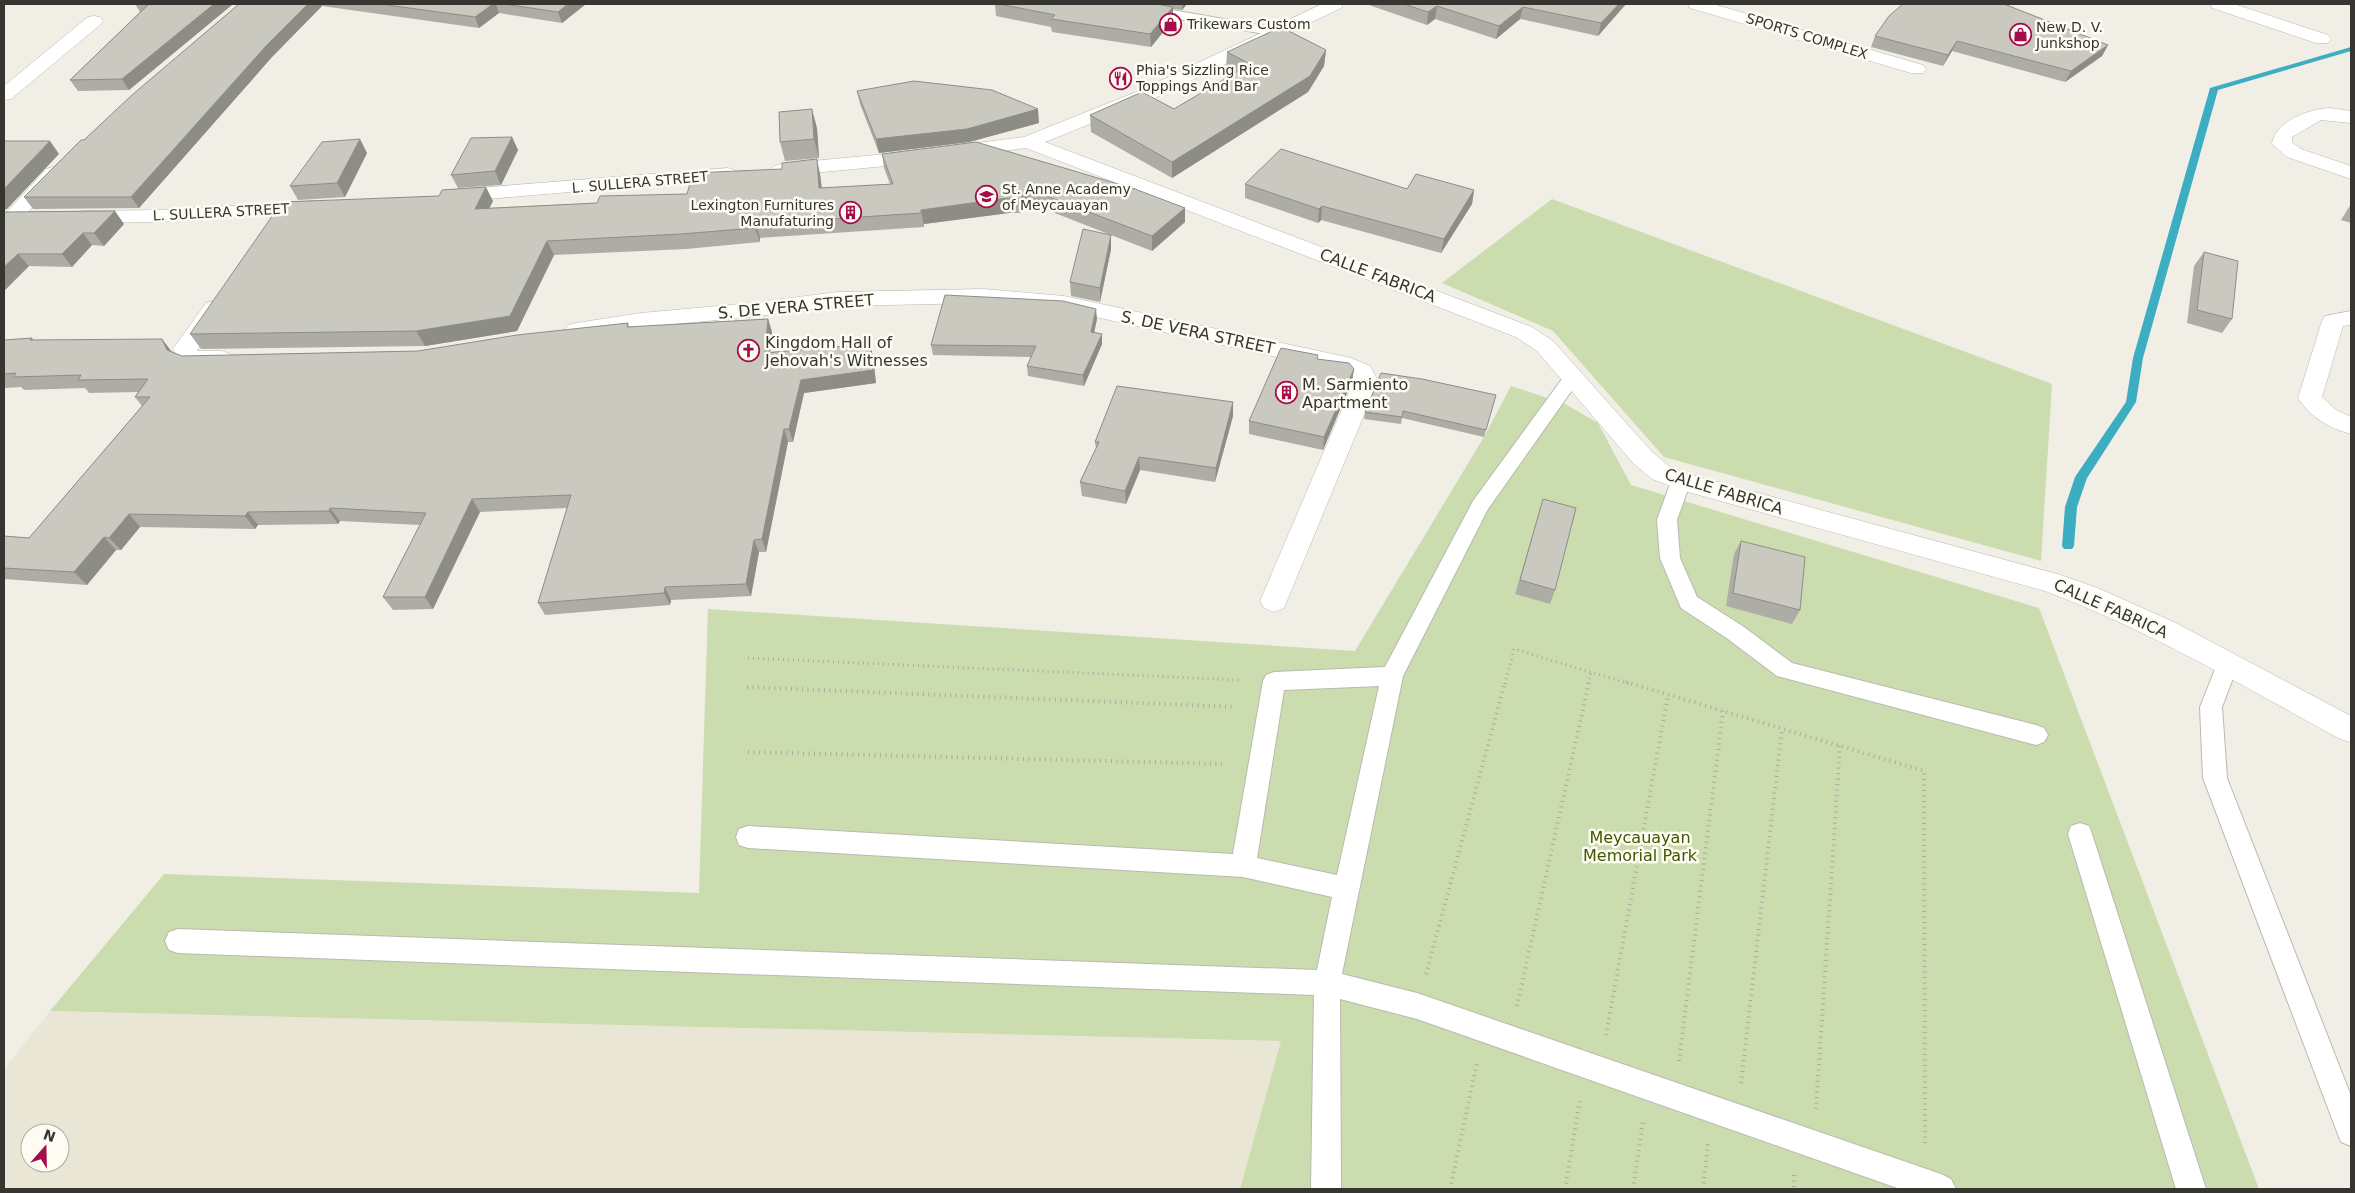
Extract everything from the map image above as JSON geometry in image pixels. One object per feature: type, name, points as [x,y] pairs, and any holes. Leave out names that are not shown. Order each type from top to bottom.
[{"type":"street","name":"L. SULLERA STREET","points":[[430,198],[907,158],[1028,142],[1148,94],[1335,4]]},
{"type":"street","name":"SPORTS COMPLEX","points":[[1696,4],[1917,69]]},
{"type":"street","points":[[2218,4],[2322,39]]},
{"type":"street","points":[[4,95],[94,21]]},
{"type":"street","points":[[2351,117],[2329,114],[2311,116],[2283,135],[2282,144],[2294,153],[2351,173]]},
{"type":"street","name":"CALLE FABRICA","points":[[1028,142],[1524,332],[1545,346],[1643,458],[1662,473],[1681,481],[2051,582],[2085,593],[2151,624],[2351,730]]},
{"type":"street","points":[[8,217],[69,157]]},
{"type":"street","name":"L. SULLERA STREET","points":[[8,217],[160,216],[333,205]]},
{"type":"street","points":[[268,232],[284,209]]},
{"type":"street","points":[[229,287],[185,349],[186,356],[192,359],[240,358]]},
{"type":"street","name":"S. DE VERA STREET","points":[[556,334],[641,320],[751,310],[838,299],[983,296],[1064,303],[1351,366],[1362,371],[1366,381],[1274,601]]},
{"type":"street","points":[[2351,318],[2333,321],[2310,398],[2319,410],[2332,419],[2351,426]]},
{"type":"lane","points":[[1116,4],[1277,32]]},
{"type":"lane","points":[[1326,1189],[1327,983],[1392,676],[1480,506],[1573,376]]},
{"type":"lane","points":[[1681,481],[1666,520],[1670,558],[1689,602],[1736,633],[1785,670],[2036,734]]},
{"type":"lane","points":[[2228,665],[2211,707],[2215,778],[2351,1132]]},
{"type":"lane","points":[[1243,866],[1274,681],[1392,676]]},
{"type":"lane","points":[[2080,834],[2191,1189]]},
{"type":"lane","points":[[748,837],[1243,866],[1347,889]]},
{"type":"lane","points":[[178,941],[1327,983],[1417,1006],[1933,1186]]},
{"type":"path","points":[[1417,1006],[1514,649],[1924,771],[1933,1186]]},
{"type":"path","points":[[748,658],[1274,681]]},
{"type":"path","points":[[1510,1038],[1591,672]]},
{"type":"path","points":[[747,686],[1269,708]]},
{"type":"path","points":[[1565,1189],[1592,1067],[1668,695]]},
{"type":"path","points":[[1675,1096],[1723,711]]},
{"type":"path","points":[[1737,1118],[1782,729]]},
{"type":"path","points":[[1814,1145],[1840,746]]},
{"type":"path","points":[[748,752],[1259,765]]},
{"type":"path","points":[[1450,1189],[1484,1030]]},
{"type":"path","points":[[1634,1189],[1648,1087]]},
{"type":"path","points":[[1703,1189],[1711,1109]]},
{"type":"shaded area","points":[[50,1011],[1281,1041],[1240,1189],[4,1189],[4,1069]]},
{"type":"green space","points":[[1552,199],[2052,384],[2041,561],[1664,457],[1553,331],[1442,283]]},
{"type":"green space","name":"Meycauayan Memorial Park","points":[[1511,386],[1565,404],[1598,423],[1631,485],[2039,608],[2259,1189],[1240,1189],[1281,1041],[50,1011],[164,874],[699,893],[708,609],[1355,651],[1484,437]]},
{"type":"building","points":[[149,4],[214,4],[122,79],[70,80]]},
{"type":"building","points":[[239,4],[308,4],[266,46],[131,197],[24,197],[81,140],[84,140],[132,95]]},
{"type":"building","points":[[380,4],[493,4],[475,17]]},
{"type":"building","points":[[504,4],[568,4],[558,12]]},
{"type":"building","points":[[999,4],[1156,4],[1173,7],[1150,34],[1051,19],[1055,15]]},
{"type":"building","points":[[1404,4],[1619,4],[1601,23],[1523,7],[1499,26],[1437,6],[1428,12]]},
{"type":"building","points":[[1903,4],[2004,4],[2108,45],[2071,71],[1957,41],[1948,55],[1875,36],[1889,16]]},
{"type":"building","points":[[1281,27],[1326,50],[1310,76],[1172,162],[1090,115],[1142,92],[1174,109],[1250,64],[1227,52]]},
{"type":"building","points":[[914,81],[992,90],[1038,109],[967,129],[876,139],[857,91]]},
{"type":"building","points":[[812,109],[814,139],[780,142],[779,112]]},
{"type":"building","points":[[512,137],[495,171],[451,175],[471,138]]},
{"type":"building","points":[[360,139],[337,183],[290,186],[322,142]]},
{"type":"building","points":[[4,141],[50,141],[4,189]]},
{"type":"building","points":[[976,142],[1135,189],[1185,208],[1152,236],[1028,189],[1019,199],[1008,198],[921,210],[921,213],[756,224],[755,228],[681,234],[547,241],[510,316],[416,331],[190,334],[282,202],[439,196],[442,190],[486,187],[475,209],[597,203],[600,196],[687,194],[693,173],[782,169],[782,163],[817,159],[819,188],[893,184],[882,154]]},
{"type":"building","points":[[1281,149],[1407,189],[1416,174],[1474,190],[1444,239],[1322,206],[1319,209],[1245,184]]},
{"type":"building","points":[[115,211],[94,233],[83,233],[62,254],[18,254],[4,267],[4,212]]},
{"type":"building","points":[[1083,229],[1111,235],[1100,288],[1070,282]]},
{"type":"building","points":[[2204,252],[2238,261],[2232,319],[2197,310]]},
{"type":"building","points":[[945,295],[1063,301],[1096,309],[1091,332],[1102,334],[1083,375],[1027,366],[1036,346],[931,345]]},
{"type":"building","points":[[768,319],[765,353],[870,344],[873,370],[801,380],[789,429],[784,429],[762,539],[754,540],[746,584],[665,587],[664,593],[538,603],[571,495],[472,499],[425,597],[383,597],[426,513],[330,508],[329,511],[248,512],[245,516],[129,514],[109,538],[104,537],[74,572],[4,568],[4,536],[29,538],[150,397],[135,397],[148,379],[78,380],[81,375],[13,377],[16,373],[4,374],[4,340],[32,338],[30,340],[162,339],[167,350],[182,356],[418,351],[517,335],[628,323],[627,327]]},
{"type":"building","points":[[1281,348],[1318,355],[1317,359],[1349,363],[1354,369],[1324,437],[1249,421]]},
{"type":"building","points":[[1381,373],[1422,379],[1496,395],[1486,430],[1403,411],[1402,417],[1365,412]]},
{"type":"building","points":[[1117,386],[1233,402],[1216,468],[1139,457],[1125,491],[1080,482],[1099,442],[1095,442]]},
{"type":"building","points":[[1543,499],[1576,508],[1555,590],[1520,580]]},
{"type":"building","points":[[1741,541],[1805,557],[1800,610],[1733,593]]},
{"type":"waterway","points":[[2068,546],[2071,507],[2081,477],[2131,402],[2138,358],[2214,88],[2351,49]]},
{"type":"place","name":"Trikewars Custom","points":[[1171,24]]},
{"type":"place","name":"New D. V. Junkshop","points":[[2020,35]]},
{"type":"place","name":"Phia's Sizzling Rice Toppings And Bar","points":[[1120,78]]},
{"type":"place","name":"St. Anne Academy of Meycauayan","points":[[986,197]]},
{"type":"place","name":"Lexington Furnitures Manufaturing","points":[[850,213]]},
{"type":"place","name":"Kingdom Hall of Jehovah's Witnesses","points":[[749,351]]},
{"type":"place","name":"M. Sarmiento Apartment","points":[[1286,393]]}]
